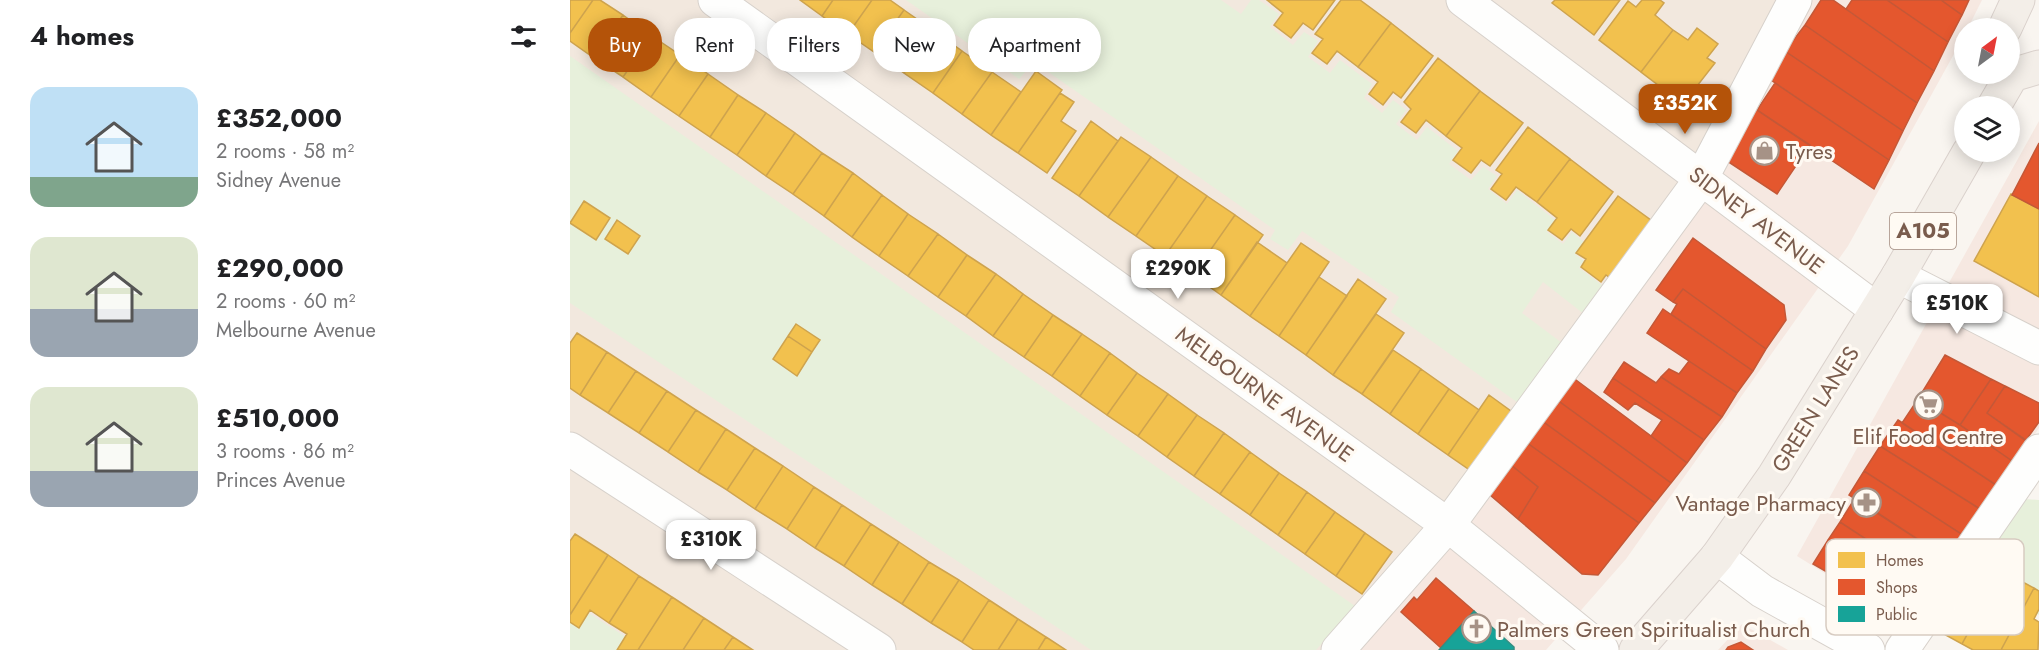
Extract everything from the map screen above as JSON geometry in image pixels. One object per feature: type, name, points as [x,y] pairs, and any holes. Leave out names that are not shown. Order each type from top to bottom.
[{"type":"main road","points":[[2010,18],[2018,0]]},
{"type":"main road","name":"GREEN LANES","points":[[1636,650],[1717,557],[1774,476],[1898,276],[1963,162]]},
{"type":"street","name":"MELBOURNE AVENUE","points":[[715,0],[1448,525],[1602,650]]},
{"type":"street","name":"SIDNEY AVENUE","points":[[1463,0],[1877,310]]},
{"type":"street","points":[[1338,650],[1448,525],[1701,179],[1795,0]]},
{"type":"street","points":[[1898,276],[2039,348]]},
{"type":"street","points":[[570,449],[879,650]]},
{"type":"street","points":[[1979,539],[2039,452]]},
{"type":"street","points":[[1717,557],[1762,591],[1826,627]]},
{"type":"street","points":[[1841,635],[1868,650]]},
{"type":"street","points":[[1902,650],[1912,635]]},
{"type":"shaded area","points":[[570,0],[1786,0],[1701,179],[1336,650],[570,650]]},
{"type":"shaded area","points":[[1786,0],[1982,0],[1973,18],[1954,18],[1954,54],[1848,246],[1626,559],[1546,650],[1337,650],[1701,179]]},
{"type":"shaded area","points":[[2039,121],[2039,428],[1964,539],[1826,539],[1826,574],[1797,556],[2016,162],[2020,162],[2020,155]]},
{"type":"shaded area","points":[[1742,624],[1788,650],[1718,650]]},
{"type":"green space","points":[[906,0],[1221,0],[1241,14],[1251,0],[1259,0],[1279,14],[1270,27],[1293,45],[1304,32],[1318,41],[1308,57],[1330,73],[1340,60],[1372,84],[1364,98],[1382,113],[1393,100],[1406,110],[1396,124],[1417,140],[1427,127],[1458,151],[1449,164],[1471,180],[1483,167],[1497,176],[1488,189],[1507,204],[1517,190],[1555,220],[1547,232],[1563,244],[1572,232],[1584,242],[1575,254],[1584,261],[1579,268],[1602,285],[1607,279],[1584,314],[1543,282],[1522,313],[1566,346],[1521,405],[1391,312],[1399,297],[1302,231],[1288,250],[1270,239],[1275,230],[1048,72],[1101,72],[1101,18],[968,18],[968,43],[956,35],[956,18],[932,18]]},
{"type":"green space","points":[[570,56],[588,69],[588,72],[593,72],[1355,606],[1316,650],[1091,650],[570,303]]},
{"type":"green space","points":[[1009,72],[1025,72],[1019,79]]},
{"type":"green space","points":[[2025,499],[2039,500],[2039,615],[2024,607],[2024,539],[1998,539]]},
{"type":"green space","points":[[570,601],[646,650],[570,650]]},
{"type":"building: Homes","points":[[570,0],[593,0],[570,33]]},
{"type":"building: Homes","points":[[593,0],[600,0],[623,15],[621,18],[588,18],[588,54],[570,41],[570,33]]},
{"type":"building: Homes","points":[[800,0],[833,0],[822,16]]},
{"type":"building: Homes","points":[[833,0],[872,0],[859,18],[825,18],[822,16]]},
{"type":"building: Homes","points":[[872,0],[890,0],[904,10],[898,18],[873,18],[873,51],[861,43],[859,18]]},
{"type":"building: Homes","points":[[1267,0],[1335,0],[1313,30],[1303,23],[1291,38],[1274,25],[1283,13]]},
{"type":"building: Homes","points":[[1341,0],[1360,0],[1391,23],[1358,67],[1337,51],[1327,64],[1312,53],[1323,39],[1315,34]]},
{"type":"building: Homes","points":[[1555,0],[1620,0],[1594,35],[1552,3]]},
{"type":"building: Homes","points":[[1642,0],[1660,0],[1664,3],[1655,15],[1673,30],[1641,72],[1599,40],[1628,1],[1636,7]]},
{"type":"building: Homes","points":[[904,10],[915,18],[898,18]]},
{"type":"building: Homes","points":[[1391,23],[1433,56],[1401,98],[1393,92],[1383,105],[1369,94],[1378,82],[1358,67]]},
{"type":"building: Homes","points":[[1697,28],[1718,44],[1707,58],[1715,63],[1683,104],[1641,72],[1673,30],[1688,40]]},
{"type":"building: Homes","points":[[662,43],[674,51],[674,64],[651,97],[623,77],[627,72],[662,72]]},
{"type":"building: Homes","points":[[956,47],[962,51],[956,60]]},
{"type":"building: Homes","points":[[962,51],[968,55],[968,72],[992,72],[962,114],[933,93],[948,72],[956,72],[956,60]]},
{"type":"building: Homes","points":[[1438,58],[1480,91],[1446,136],[1426,120],[1416,133],[1401,122],[1411,109],[1404,102]]},
{"type":"building: Homes","points":[[674,64],[674,72],[705,72],[708,74],[679,116],[651,97]]},
{"type":"building: Homes","points":[[615,72],[627,72],[623,77]]},
{"type":"building: Homes","points":[[905,72],[948,72],[933,93]]},
{"type":"building: Homes","points":[[992,72],[1021,92],[991,135],[962,114]]},
{"type":"building: Homes","points":[[1035,72],[1062,90],[1018,153],[991,135]]},
{"type":"building: Homes","points":[[708,74],[738,95],[710,137],[679,116]]},
{"type":"building: Homes","points":[[1480,91],[1523,123],[1490,166],[1481,160],[1471,173],[1453,160],[1462,148],[1446,136]]},
{"type":"building: Homes","points":[[1060,93],[1074,102],[1061,121],[1076,131],[1047,173],[1018,153]]},
{"type":"building: Homes","points":[[738,95],[766,113],[737,155],[710,137]]},
{"type":"building: Homes","points":[[766,113],[795,133],[766,176],[737,155]]},
{"type":"building: Homes","points":[[1091,121],[1118,141],[1079,196],[1052,178]]},
{"type":"building: Homes","points":[[1528,127],[1570,159],[1537,202],[1516,187],[1506,200],[1491,189],[1502,174],[1496,170]]},
{"type":"building: Homes","points":[[795,133],[822,153],[793,194],[766,176]]},
{"type":"building: Homes","points":[[1121,137],[1151,157],[1108,217],[1079,196]]},
{"type":"building: Homes","points":[[822,153],[853,173],[824,216],[793,194]]},
{"type":"building: Homes","points":[[1151,157],[1178,176],[1136,236],[1108,217]]},
{"type":"building: Homes","points":[[1570,159],[1613,192],[1580,236],[1571,229],[1562,240],[1548,230],[1557,218],[1537,202]]},
{"type":"building: Homes","points":[[853,173],[882,195],[852,237],[824,216]]},
{"type":"building: Homes","points":[[1178,176],[1207,196],[1165,256],[1136,236]]},
{"type":"building: Homes","points":[[2011,194],[2039,209],[2039,297],[1974,261]]},
{"type":"building: Homes","points":[[882,195],[908,214],[879,256],[852,237]]},
{"type":"building: Homes","points":[[1207,196],[1235,215],[1193,275],[1165,256]]},
{"type":"building: Homes","points":[[1618,196],[1659,226],[1616,282],[1606,275],[1601,282],[1581,267],[1586,259],[1576,253]]},
{"type":"building: Homes","points":[[584,201],[610,218],[596,240],[570,223]]},
{"type":"building: Homes","points":[[908,214],[938,234],[908,276],[879,256]]},
{"type":"building: Homes","points":[[1235,215],[1263,235],[1221,295],[1193,275]]},
{"type":"building: Homes","points":[[617,220],[640,236],[628,254],[605,239]]},
{"type":"building: Homes","points":[[938,234],[967,255],[938,297],[908,276]]},
{"type":"building: Homes","points":[[1257,242],[1287,263],[1250,316],[1221,295]]},
{"type":"building: Homes","points":[[1301,243],[1329,262],[1279,336],[1250,316]]},
{"type":"building: Homes","points":[[967,255],[996,274],[966,316],[938,297]]},
{"type":"building: Homes","points":[[996,274],[1023,294],[993,336],[966,316]]},
{"type":"building: Homes","points":[[1319,277],[1347,296],[1306,355],[1279,336]]},
{"type":"building: Homes","points":[[1358,279],[1386,299],[1333,375],[1306,355]]},
{"type":"building: Homes","points":[[1023,294],[1053,315],[1024,357],[993,336]]},
{"type":"building: Homes","points":[[1376,314],[1404,333],[1362,394],[1333,375]]},
{"type":"building: Homes","points":[[1053,315],[1082,334],[1052,376],[1024,357]]},
{"type":"building: Homes","points":[[796,324],[820,340],[812,352],[788,336]]},
{"type":"building: Homes","points":[[577,333],[607,352],[580,395],[570,388],[570,343]]},
{"type":"building: Homes","points":[[1082,334],[1110,353],[1080,396],[1052,376]]},
{"type":"building: Homes","points":[[788,336],[812,352],[797,376],[773,359]]},
{"type":"building: Homes","points":[[1393,350],[1421,369],[1390,414],[1362,394]]},
{"type":"building: Homes","points":[[607,352],[636,371],[608,413],[580,395]]},
{"type":"building: Homes","points":[[1110,353],[1137,373],[1107,415],[1080,396]]},
{"type":"building: Homes","points":[[1421,369],[1449,389],[1418,434],[1390,414]]},
{"type":"building: Homes","points":[[636,371],[667,391],[639,433],[608,413]]},
{"type":"building: Homes","points":[[1137,373],[1168,394],[1138,436],[1107,415]]},
{"type":"building: Homes","points":[[1449,389],[1479,410],[1448,455],[1418,434]]},
{"type":"building: Homes","points":[[667,391],[696,410],[668,452],[639,433]]},
{"type":"building: Homes","points":[[1168,394],[1197,415],[1167,457],[1138,436]]},
{"type":"building: Homes","points":[[1489,395],[1515,414],[1474,473],[1448,455]]},
{"type":"building: Homes","points":[[696,410],[726,429],[698,472],[668,452]]},
{"type":"building: Homes","points":[[1197,415],[1224,433],[1194,476],[1167,457]]},
{"type":"building: Homes","points":[[726,429],[755,448],[727,490],[698,472]]},
{"type":"building: Homes","points":[[1224,433],[1250,452],[1220,494],[1194,476]]},
{"type":"building: Homes","points":[[755,448],[783,466],[755,509],[727,490]]},
{"type":"building: Homes","points":[[1250,452],[1279,473],[1250,515],[1220,494]]},
{"type":"building: Homes","points":[[783,466],[814,487],[787,529],[755,509]]},
{"type":"building: Homes","points":[[1279,473],[1307,492],[1278,535],[1250,515]]},
{"type":"building: Homes","points":[[814,487],[842,505],[815,548],[787,529]]},
{"type":"building: Homes","points":[[1307,492],[1335,512],[1305,554],[1278,535]]},
{"type":"building: Homes","points":[[842,505],[871,524],[844,566],[815,548]]},
{"type":"building: Homes","points":[[1335,512],[1365,533],[1336,576],[1305,554]]},
{"type":"building: Homes","points":[[871,524],[899,542],[872,585],[844,566]]},
{"type":"building: Homes","points":[[1365,533],[1392,552],[1362,594],[1336,576]]},
{"type":"building: Homes","points":[[575,534],[608,555],[570,615],[570,541]]},
{"type":"building: Homes","points":[[899,542],[929,562],[902,604],[872,585]]},
{"type":"building: Homes","points":[[608,555],[639,576],[609,623],[590,610],[579,628],[570,622],[570,615]]},
{"type":"building: Homes","points":[[929,562],[959,580],[931,623],[902,604]]},
{"type":"building: Homes","points":[[639,576],[672,597],[638,650],[617,650],[627,634],[609,623]]},
{"type":"building: Homes","points":[[959,580],[989,600],[962,642],[931,623]]},
{"type":"building: Homes","points":[[2024,583],[2034,588],[2024,607]]},
{"type":"building: Homes","points":[[2034,588],[2039,591],[2039,609],[2034,619],[2039,622],[2038,650],[2001,650],[2009,635],[2024,635],[2024,607]]},
{"type":"building: Homes","points":[[672,597],[704,618],[683,650],[638,650]]},
{"type":"building: Homes","points":[[989,600],[1018,619],[998,650],[974,650],[962,642]]},
{"type":"building: Homes","points":[[704,618],[733,637],[724,650],[683,650]]},
{"type":"building: Homes","points":[[1018,619],[1046,637],[1038,650],[998,650]]},
{"type":"building: Homes","points":[[1946,635],[1967,635],[1962,644]]},
{"type":"building: Homes","points":[[1967,635],[2009,635],[2001,650],[1973,650],[1962,644]]},
{"type":"building: Homes","points":[[733,637],[753,650],[724,650]]},
{"type":"building: Homes","points":[[1046,637],[1066,650],[1038,650]]},
{"type":"building: Shops","points":[[1821,0],[1833,0],[1934,71],[1917,103],[1805,25]]},
{"type":"building: Shops","points":[[1852,0],[1887,0],[1948,42],[1934,71],[1846,9]]},
{"type":"building: Shops","points":[[1887,0],[1941,0],[1962,15],[1960,18],[1954,18],[1954,30],[1948,42]]},
{"type":"building: Shops","points":[[1941,0],[1969,0],[1962,15]]},
{"type":"building: Shops","points":[[1805,25],[1917,103],[1903,131],[1785,51]]},
{"type":"building: Shops","points":[[1785,51],[1903,131],[1889,160],[1765,76]]},
{"type":"building: Shops","points":[[1775,83],[1889,160],[1874,189],[1757,110]]},
{"type":"building: Shops","name":"Tyres","points":[[1754,108],[1810,145],[1777,194],[1721,157]]},
{"type":"building: Shops","points":[[2039,143],[2039,209],[2012,195]]},
{"type":"building: Shops","points":[[1693,238],[1784,305],[1786,320],[1766,349],[1683,289],[1673,302],[1656,290]]},
{"type":"building: Shops","points":[[1683,289],[1766,349],[1753,371],[1671,314],[1677,304],[1673,302]]},
{"type":"building: Shops","points":[[1663,309],[1753,371],[1737,393],[1647,333]]},
{"type":"building: Shops","points":[[1945,355],[1991,379],[1960,425],[1918,399]]},
{"type":"building: Shops","points":[[1689,361],[1737,393],[1722,417],[1661,377],[1669,369],[1679,374]]},
{"type":"building: Shops","points":[[1624,362],[1656,383],[1661,377],[1722,417],[1704,440],[1613,378]]},
{"type":"building: Shops","points":[[1572,377],[1687,463],[1671,483],[1556,399]]},
{"type":"building: Shops","points":[[1613,378],[1704,440],[1687,463],[1651,436],[1662,420],[1635,403],[1628,410],[1604,392]]},
{"type":"building: Shops","points":[[1991,379],[2005,386],[1987,413],[2030,444],[2018,465],[1960,425]]},
{"type":"building: Shops","points":[[2005,386],[2039,403],[2039,422],[2026,440],[1987,413]]},
{"type":"building: Shops","points":[[1556,399],[1671,483],[1655,503],[1541,420]]},
{"type":"building: Shops","points":[[1918,399],[2018,465],[1996,485],[1902,423]]},
{"type":"building: Shops","points":[[1541,420],[1655,503],[1639,523],[1526,442]]},
{"type":"building: Shops","points":[[1898,420],[1996,485],[1980,509],[1880,446]]},
{"type":"building: Shops","points":[[1526,442],[1639,523],[1598,575],[1582,574],[1518,519],[1538,487],[1510,464]]},
{"type":"building: Shops","points":[[1880,446],[1983,511],[1966,537],[1864,471]]},
{"type":"building: Shops","points":[[1510,464],[1538,487],[1518,519],[1489,494]]},
{"type":"building: Shops","points":[[1864,471],[1966,537],[1965,539],[1917,539],[1849,495]]},
{"type":"building: Shops","points":[[1855,498],[1917,539],[1866,539],[1840,522]]},
{"type":"building: Shops","points":[[1840,522],[1866,539],[1829,539]]},
{"type":"building: Shops","points":[[1826,543],[1826,572],[1813,564]]},
{"type":"building: Shops","points":[[1436,578],[1474,611],[1441,648],[1401,612],[1414,597],[1417,600]]},
{"type":"building: Shops","points":[[1741,642],[1753,650],[1726,650],[1728,647]]},
{"type":"building: Public","name":"Palmers Green Spiritualist Church","points":[[1474,611],[1514,647],[1514,650],[1439,650]]},
{"type":"place","name":"Tyres","points":[[1765,151]]},
{"type":"place","name":"Elif Food Centre","points":[[1928,404]]},
{"type":"place","name":"Vantage Pharmacy","points":[[1867,503]]},
{"type":"place","name":"Palmers Green Spiritualist Church","points":[[1476,629]]}]
